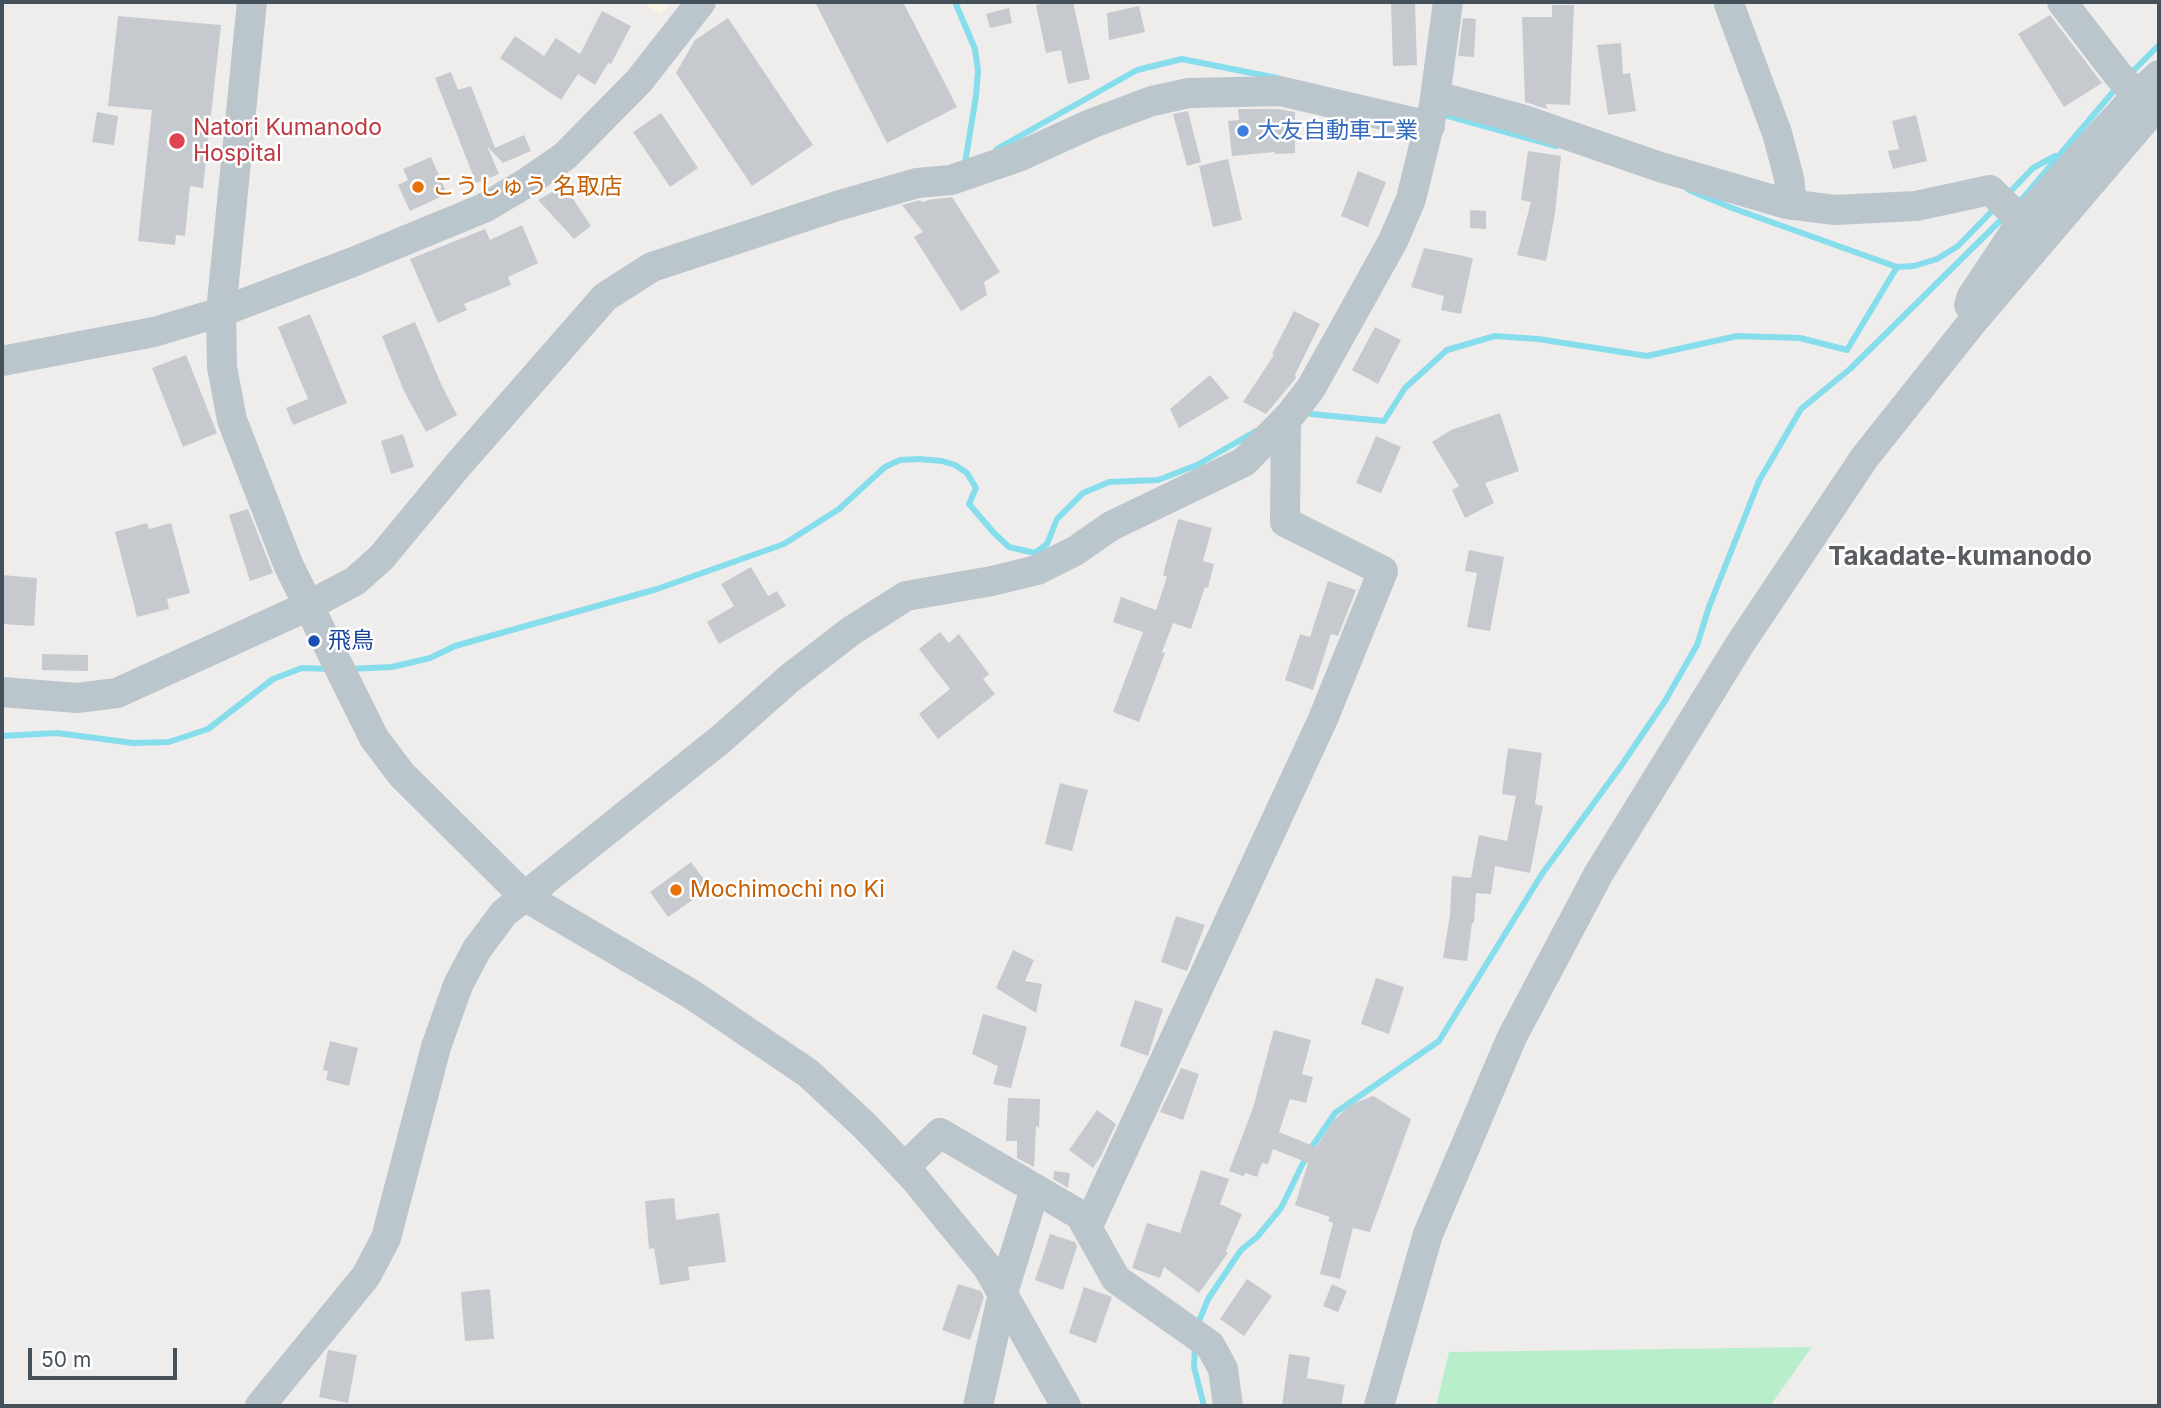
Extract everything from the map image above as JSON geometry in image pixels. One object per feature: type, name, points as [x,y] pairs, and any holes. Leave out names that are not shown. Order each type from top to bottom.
[{"type":"street","points":[[252,2],[221,312],[222,367],[232,420],[252,476],[304,598],[374,738],[402,775],[524,896],[691,995],[808,1073],[905,1167],[988,1268],[1066,1406]]},
{"type":"street","points":[[2,361],[154,332],[221,312],[484,208],[565,156],[639,80],[701,2]]},
{"type":"street","points":[[260,1406],[366,1276],[386,1238],[436,1047],[458,985],[477,949],[504,913],[721,739],[790,678],[851,631],[906,596],[1037,570],[1075,551],[1111,526],[1244,462],[1286,420],[1311,388],[1393,241],[1411,199],[1433,112],[1448,2]]},
{"type":"street","points":[[2062,2],[2136,90]]},
{"type":"street","points":[[1729,4],[1777,133],[1789,178],[1792,205]]},
{"type":"street","points":[[1959,339],[1972,296],[2022,221],[2136,90],[2159,75]]},
{"type":"street","points":[[1379,1406],[1428,1234],[1512,1037],[1599,873],[1740,644],[1865,457],[1959,339],[2136,90]]},
{"type":"street","points":[[2,692],[77,698],[117,693],[304,598],[355,581],[381,558],[458,465],[605,297],[652,267],[850,202],[917,183],[951,180],[1018,157],[1093,123],[1152,101],[1189,93],[1280,91],[1433,112],[1521,119],[1660,167],[1792,205],[1835,209],[1930,203],[1990,190],[2022,221]]},
{"type":"street","points":[[1087,1228],[1323,719],[1383,571],[1285,522],[1286,420]]},
{"type":"street","points":[[905,1167],[940,1133],[1080,1215],[1116,1279],[1210,1345],[1223,1369],[1228,1406]]},
{"type":"street","points":[[978,1406],[1003,1293],[1035,1189]]},
{"type":"shaded area","points":[[642,2],[670,2],[660,15]]},
{"type":"green space","points":[[1812,1347],[1770,1406],[1436,1406],[1449,1352]]},
{"type":"building","points":[[815,2],[903,2],[957,107],[887,143]]},
{"type":"building","points":[[1073,2],[1090,79],[1068,84],[1061,50],[1046,53],[1036,5]]},
{"type":"building","points":[[1391,2],[1415,2],[1417,65],[1393,66]]},
{"type":"building","points":[[1552,5],[1574,5],[1570,105],[1546,104],[1547,109],[1525,102],[1522,17],[1552,17]]},
{"type":"building","points":[[1139,6],[1145,32],[1109,40],[1107,13]]},
{"type":"building","points":[[1009,8],[1012,23],[990,28],[986,14]]},
{"type":"building","points":[[602,11],[631,26],[611,64],[608,63],[595,85],[578,74],[561,100],[500,58],[515,36],[544,56],[556,38],[580,54]]},
{"type":"building","points":[[2050,15],[2102,83],[2064,107],[2018,34]]},
{"type":"building","points":[[118,16],[221,25],[203,188],[190,186],[185,236],[176,235],[175,245],[138,241],[152,110],[108,106]]},
{"type":"building","points":[[728,18],[813,145],[752,186],[676,73],[695,40]]},
{"type":"building","points":[[1463,18],[1476,19],[1474,57],[1458,56]]},
{"type":"building","points":[[1621,43],[1623,74],[1630,73],[1636,111],[1608,115],[1597,45]]},
{"type":"building","points":[[451,72],[458,90],[471,86],[495,148],[524,135],[531,151],[503,163],[487,146],[499,174],[476,183],[435,78]]},
{"type":"building","points":[[1238,109],[1278,109],[1295,112],[1295,153],[1232,156],[1228,121],[1239,120]]},
{"type":"building","points":[[1188,111],[1201,162],[1187,166],[1173,114]]},
{"type":"building","points":[[97,112],[118,116],[114,145],[92,142]]},
{"type":"building","points":[[661,113],[698,168],[670,187],[633,132]]},
{"type":"building","points":[[1916,115],[1927,161],[1893,169],[1888,151],[1899,149],[1892,121]]},
{"type":"building","points":[[1528,151],[1561,156],[1555,213],[1546,261],[1517,255],[1531,202],[1521,200]]},
{"type":"building","points":[[431,157],[447,194],[410,211],[398,185],[408,180],[403,169]]},
{"type":"building","points":[[1228,159],[1242,220],[1213,227],[1199,166]]},
{"type":"building","points":[[1358,171],[1386,182],[1368,227],[1341,216]]},
{"type":"building","points":[[564,185],[591,226],[574,239],[538,200]]},
{"type":"building","points":[[952,197],[1000,272],[984,282],[987,295],[961,311],[914,237],[923,232],[902,205]]},
{"type":"building","points":[[1470,210],[1486,211],[1486,229],[1470,228]]},
{"type":"building","points":[[522,225],[538,263],[508,277],[511,285],[464,304],[467,310],[438,323],[410,259],[485,229],[490,240]]},
{"type":"building","points":[[1424,248],[1473,258],[1461,314],[1441,310],[1444,296],[1411,287]]},
{"type":"building","points":[[1294,311],[1320,324],[1295,375],[1296,378],[1266,414],[1243,402],[1274,355],[1272,354]]},
{"type":"building","points":[[310,314],[347,403],[293,425],[286,408],[308,399],[278,327]]},
{"type":"building","points":[[415,322],[457,415],[426,432],[404,391],[382,336]]},
{"type":"building","points":[[1375,327],[1401,340],[1378,384],[1352,370]]},
{"type":"building","points":[[186,355],[217,433],[183,447],[152,368]]},
{"type":"building","points":[[1210,375],[1229,398],[1179,428],[1170,409]]},
{"type":"building","points":[[1500,413],[1519,471],[1485,483],[1494,503],[1465,518],[1452,490],[1459,486],[1432,442],[1451,430]]},
{"type":"building","points":[[403,434],[414,467],[391,474],[381,441]]},
{"type":"building","points":[[1376,436],[1401,447],[1381,493],[1356,483]]},
{"type":"building","points":[[248,509],[273,573],[250,581],[229,515]]},
{"type":"building","points":[[1178,519],[1212,528],[1203,561],[1214,564],[1208,588],[1205,587],[1191,629],[1173,623],[1162,652],[1165,653],[1139,722],[1113,712],[1143,632],[1113,622],[1121,597],[1156,610],[1167,577],[1163,575]]},
{"type":"building","points":[[147,523],[149,529],[171,523],[190,593],[167,599],[169,609],[137,617],[115,532]]},
{"type":"building","points":[[1469,550],[1504,557],[1490,631],[1467,627],[1477,573],[1465,571]]},
{"type":"building","points":[[751,567],[768,596],[777,591],[786,606],[719,644],[707,622],[734,606],[721,584]]},
{"type":"building","points":[[2,575],[37,578],[34,626],[2,624]]},
{"type":"building","points":[[1328,581],[1356,590],[1338,636],[1331,634],[1313,690],[1285,680],[1300,634],[1310,637]]},
{"type":"building","points":[[940,632],[949,643],[959,634],[989,674],[983,679],[995,694],[938,739],[919,714],[950,689],[919,649]]},
{"type":"building","points":[[42,654],[88,655],[88,671],[42,670]]},
{"type":"building","points":[[1508,748],[1542,753],[1535,804],[1543,806],[1530,873],[1495,866],[1491,894],[1476,893],[1467,961],[1443,958],[1450,915],[1452,876],[1471,878],[1479,835],[1507,841],[1516,796],[1502,794]]},
{"type":"building","points":[[1060,783],[1088,790],[1072,851],[1045,844]]},
{"type":"building","points":[[691,862],[710,888],[668,917],[650,892]]},
{"type":"building","points":[[1176,916],[1205,925],[1187,971],[1161,962]]},
{"type":"building","points":[[1013,950],[1034,960],[1025,981],[1042,984],[1036,1013],[996,988]]},
{"type":"building","points":[[1376,978],[1404,987],[1389,1034],[1361,1024]]},
{"type":"building","points":[[1135,1000],[1163,1009],[1148,1056],[1120,1046]]},
{"type":"building","points":[[983,1014],[1027,1027],[1011,1088],[993,1084],[998,1066],[972,1054]]},
{"type":"building","points":[[1274,1030],[1311,1040],[1302,1074],[1313,1077],[1306,1103],[1290,1099],[1279,1132],[1316,1147],[1334,1120],[1352,1104],[1373,1096],[1411,1119],[1370,1232],[1353,1228],[1340,1279],[1320,1274],[1333,1223],[1328,1221],[1330,1217],[1295,1205],[1308,1163],[1273,1149],[1268,1164],[1262,1163],[1257,1177],[1229,1171],[1253,1108]]},
{"type":"building","points":[[330,1041],[358,1048],[349,1086],[326,1080],[328,1071],[323,1070]]},
{"type":"building","points":[[1181,1068],[1199,1074],[1183,1120],[1160,1112]]},
{"type":"building","points":[[1008,1098],[1040,1099],[1034,1167],[1017,1158],[1017,1141],[1006,1141]]},
{"type":"building","points":[[1097,1110],[1116,1124],[1093,1168],[1069,1150]]},
{"type":"building","points":[[1201,1170],[1229,1179],[1220,1204],[1242,1214],[1226,1251],[1228,1253],[1199,1293],[1164,1267],[1160,1278],[1132,1268],[1147,1223],[1180,1233]]},
{"type":"building","points":[[1054,1171],[1070,1173],[1068,1188],[1053,1179]]},
{"type":"building","points":[[674,1198],[676,1220],[719,1213],[726,1262],[688,1267],[690,1280],[660,1285],[654,1248],[649,1249],[645,1201]]},
{"type":"building","points":[[1050,1234],[1075,1242],[1077,1246],[1063,1290],[1035,1280]]},
{"type":"building","points":[[1247,1279],[1272,1296],[1244,1336],[1220,1319]]},
{"type":"building","points":[[958,1284],[981,1291],[984,1297],[970,1340],[942,1330]]},
{"type":"building","points":[[1332,1284],[1347,1291],[1338,1312],[1323,1306]]},
{"type":"building","points":[[1084,1287],[1112,1297],[1096,1343],[1069,1333]]},
{"type":"building","points":[[490,1289],[494,1339],[465,1341],[461,1292]]},
{"type":"building","points":[[328,1350],[357,1355],[348,1403],[319,1397]]},
{"type":"building","points":[[1289,1354],[1310,1357],[1307,1378],[1345,1385],[1341,1406],[1282,1406]]},
{"type":"waterway","points":[[955,2],[975,49],[978,70],[965,163]]},
{"type":"waterway","points":[[2128,76],[2159,45]]},
{"type":"waterway","points":[[997,149],[1137,70],[1182,59],[1277,78]]},
{"type":"waterway","points":[[2018,204],[2118,86]]},
{"type":"waterway","points":[[1441,114],[1556,146]]},
{"type":"waterway","points":[[2007,195],[2033,168],[2055,156]]},
{"type":"waterway","points":[[1689,190],[1897,267],[1914,266],[1937,259],[1958,246],[1995,208]]},
{"type":"waterway","points":[[1198,1324],[1208,1299],[1241,1250],[1257,1237],[1281,1208],[1309,1151],[1335,1113],[1439,1041],[1542,874],[1665,701],[1697,645],[1709,607],[1759,481],[1801,409],[1850,369],[2005,216]]},
{"type":"waterway","points":[[1311,414],[1384,421],[1405,388],[1447,350],[1495,336],[1538,339],[1647,356],[1737,336],[1800,338],[1847,350],[1897,267]]},
{"type":"waterway","points":[[348,669],[392,667],[430,658],[455,646],[657,589],[784,544],[839,509],[885,467],[900,460],[942,461],[967,473],[976,488],[969,504],[1009,547],[1035,553],[1047,544],[1057,519],[1083,493],[1109,482],[1158,480],[1197,465],[1256,431]]},
{"type":"waterway","points":[[2,736],[57,733],[133,743],[169,742],[208,729],[273,679],[302,668],[330,669]]},
{"type":"waterway","points":[[1195,1346],[1194,1367],[1204,1406]]},
{"type":"place","name":"大友自動車工業","points":[[1243,131]]},
{"type":"place","name":"Natori Kumanodo Hospital","points":[[177,141]]},
{"type":"place","name":"こうしゅう 名取店","points":[[418,187]]},
{"type":"place","name":"飛鳥","points":[[314,641]]},
{"type":"place","name":"Mochimochi no Ki","points":[[676,890]]},
{"type":"district","name":"Takadate-kumanodo","points":[[1960,557]]}]
